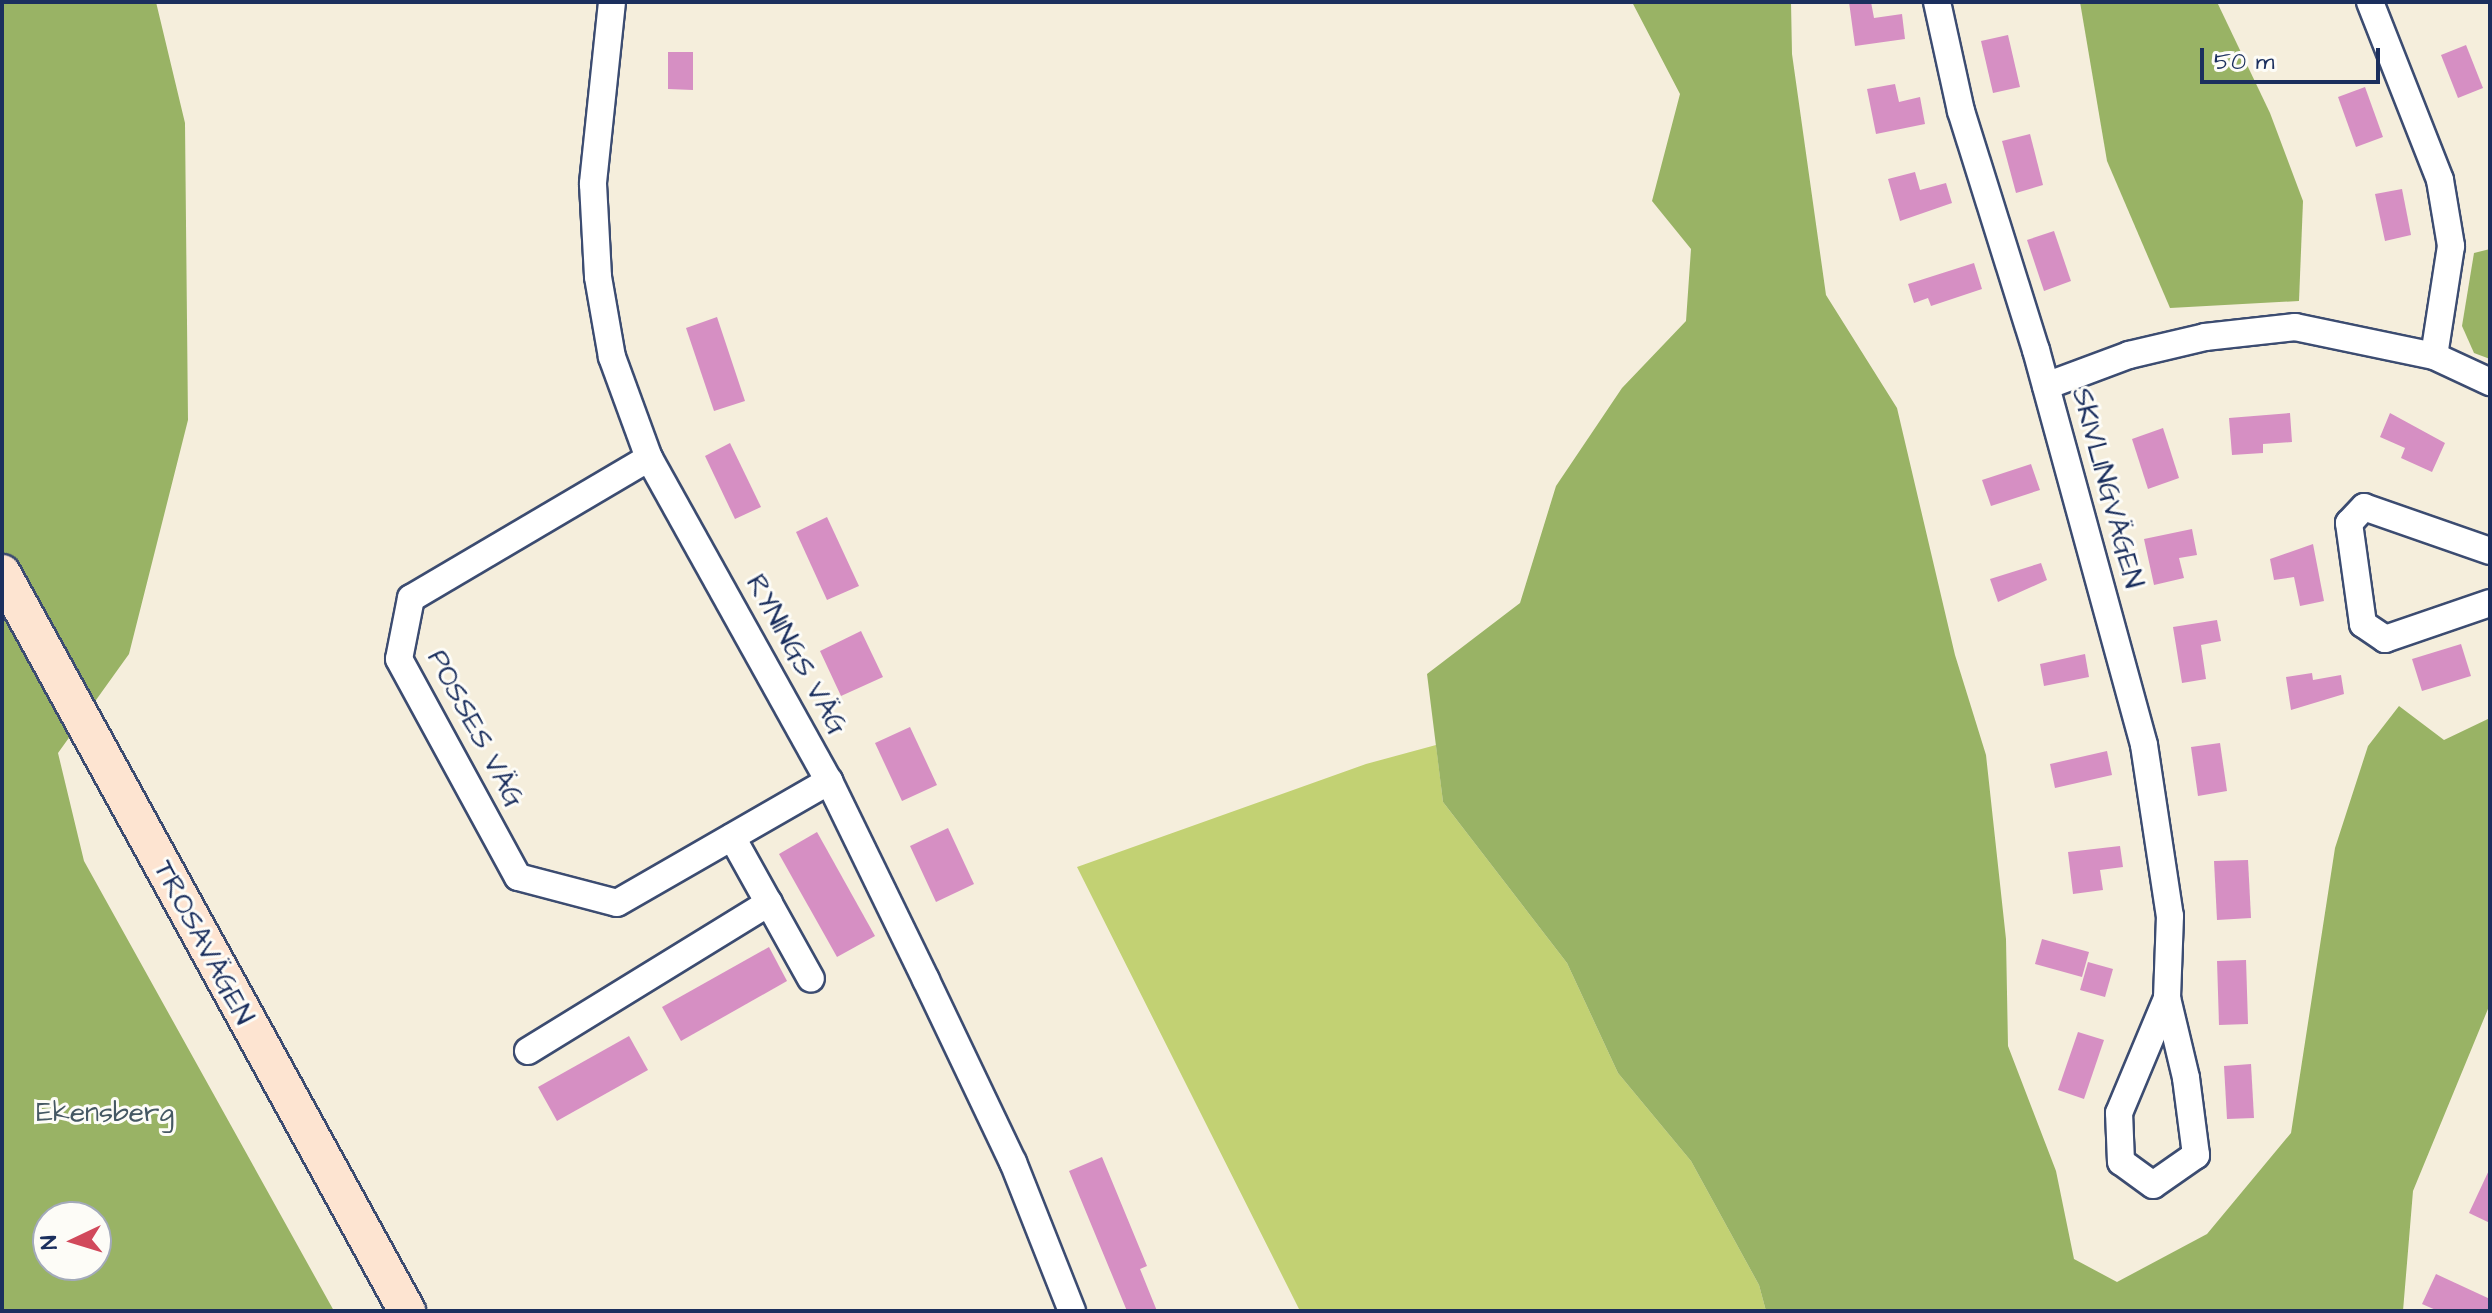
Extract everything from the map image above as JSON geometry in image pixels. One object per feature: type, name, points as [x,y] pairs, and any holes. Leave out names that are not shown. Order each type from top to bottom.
[{"type":"main road","name":"TROSAVÄGEN","points":[[2,573],[407,1311]]},
{"type":"street","name":"RYNINGS VÄG","points":[[612,2],[593,184],[598,277],[612,357],[649,458],[829,781],[1013,1162],[1072,1311]]},
{"type":"street","name":"SKIVLINGVÄGEN","points":[[1937,2],[1961,111],[2046,386],[2144,745],[2170,916],[2167,998],[2186,1078],[2196,1155],[2153,1185],[2121,1162],[2119,1113],[2167,998]]},
{"type":"street","points":[[2370,2],[2440,180],[2451,246],[2448,290],[2434,356]]},
{"type":"street","points":[[2046,386],[2129,355],[2205,337],[2295,327],[2434,356],[2490,382]]},
{"type":"street","name":"POSSES VÄG","points":[[649,458],[411,598],[399,659],[518,877],[617,903],[829,781]]},
{"type":"street","points":[[2490,551],[2364,507],[2349,523],[2363,624],[2385,639],[2490,603]]},
{"type":"street","points":[[732,837],[811,979]]},
{"type":"street","points":[[528,1051],[769,903]]},
{"type":"green space","name":"Ekensberg","points":[[2,2],[156,2],[185,123],[188,420],[129,654],[58,753],[84,861],[334,1311],[2,1311]]},
{"type":"green space","points":[[1632,2],[1791,2],[1792,54],[1826,295],[1897,408],[1955,655],[1986,755],[2006,939],[2008,1046],[2056,1171],[2074,1259],[2117,1282],[2207,1234],[2291,1133],[2335,848],[2368,746],[2399,706],[2444,740],[2490,718],[2490,1004],[2413,1191],[2403,1311],[1766,1311],[1759,1285],[1691,1161],[1618,1073],[1567,963],[1443,802],[1427,674],[1520,603],[1556,486],[1622,388],[1686,321],[1691,249],[1652,201],[1680,94]]},
{"type":"green space","points":[[2080,2],[2217,2],[2270,113],[2303,201],[2299,301],[2170,308],[2107,161]]},
{"type":"green space","points":[[2490,249],[2490,359],[2474,353],[2462,326],[2474,253]]},
{"type":"green space","points":[[1436,745],[1443,802],[1567,963],[1618,1073],[1691,1161],[1759,1285],[1766,1311],[1300,1311],[1077,867],[1366,764]]},
{"type":"building","points":[[1849,2],[1871,2],[1874,18],[1902,14],[1905,39],[1855,46]]},
{"type":"building","points":[[2008,35],[2020,87],[1993,93],[1981,41]]},
{"type":"building","points":[[2466,45],[2483,88],[2458,98],[2441,55]]},
{"type":"building","points":[[668,52],[693,52],[693,90],[668,89]]},
{"type":"building","points":[[1895,84],[1899,102],[1920,97],[1925,124],[1876,134],[1867,89]]},
{"type":"building","points":[[2365,87],[2383,137],[2356,147],[2338,97]]},
{"type":"building","points":[[2030,134],[2043,185],[2016,193],[2002,141]]},
{"type":"building","points":[[1915,172],[1920,190],[1946,183],[1952,203],[1900,221],[1888,179]]},
{"type":"building","points":[[2402,189],[2411,235],[2385,241],[2375,194]]},
{"type":"building","points":[[2054,231],[2071,281],[2044,291],[2027,240]]},
{"type":"building","points":[[1974,263],[1982,289],[1931,306],[1928,298],[1914,303],[1908,284]]},
{"type":"building","points":[[717,317],[745,401],[714,411],[686,328]]},
{"type":"building","points":[[2290,413],[2292,442],[2263,444],[2263,453],[2232,455],[2229,418]]},
{"type":"building","points":[[2390,413],[2445,443],[2432,472],[2401,458],[2405,448],[2380,437]]},
{"type":"building","points":[[2163,428],[2179,478],[2148,489],[2132,439]]},
{"type":"building","points":[[730,443],[761,507],[735,519],[705,456]]},
{"type":"building","points":[[2031,464],[2040,490],[1991,506],[1982,480]]},
{"type":"building","points":[[827,517],[859,586],[827,600],[796,532]]},
{"type":"building","points":[[2192,529],[2197,555],[2179,558],[2184,578],[2154,585],[2144,539]]},
{"type":"building","points":[[2313,544],[2324,601],[2300,606],[2294,577],[2274,580],[2270,559]]},
{"type":"building","points":[[2041,563],[2047,580],[1998,602],[1990,579]]},
{"type":"building","points":[[2217,620],[2221,641],[2201,645],[2206,679],[2182,683],[2173,627]]},
{"type":"building","points":[[861,631],[883,677],[841,696],[820,651]]},
{"type":"building","points":[[2461,644],[2471,676],[2422,691],[2412,659]]},
{"type":"building","points":[[2085,654],[2089,677],[2044,686],[2040,664]]},
{"type":"building","points":[[2312,673],[2313,680],[2341,675],[2344,694],[2291,710],[2286,677]]},
{"type":"building","points":[[910,727],[937,785],[902,801],[875,743]]},
{"type":"building","points":[[2220,743],[2227,791],[2198,796],[2191,747]]},
{"type":"building","points":[[2107,751],[2112,775],[2055,788],[2050,764]]},
{"type":"building","points":[[948,828],[974,884],[936,902],[910,846]]},
{"type":"building","points":[[817,832],[875,936],[837,957],[779,854]]},
{"type":"building","points":[[2120,846],[2123,867],[2100,870],[2103,890],[2073,894],[2068,852]]},
{"type":"building","points":[[2248,860],[2251,918],[2217,920],[2214,861]]},
{"type":"building","points":[[2042,939],[2089,952],[2082,977],[2035,964]]},
{"type":"building","points":[[769,947],[787,981],[681,1041],[662,1007]]},
{"type":"building","points":[[2246,960],[2248,1024],[2219,1025],[2217,961]]},
{"type":"building","points":[[2088,962],[2113,969],[2105,997],[2080,990]]},
{"type":"building","points":[[2078,1032],[2104,1040],[2084,1099],[2058,1090]]},
{"type":"building","points":[[629,1036],[648,1070],[557,1121],[538,1087]]},
{"type":"building","points":[[2251,1064],[2254,1118],[2227,1119],[2224,1066]]},
{"type":"building","points":[[1102,1157],[1147,1266],[1140,1269],[1157,1311],[1127,1311],[1069,1171]]},
{"type":"building","points":[[2490,1168],[2490,1223],[2469,1213]]},
{"type":"building","points":[[2436,1274],[2490,1299],[2490,1311],[2438,1311],[2422,1304]]}]
